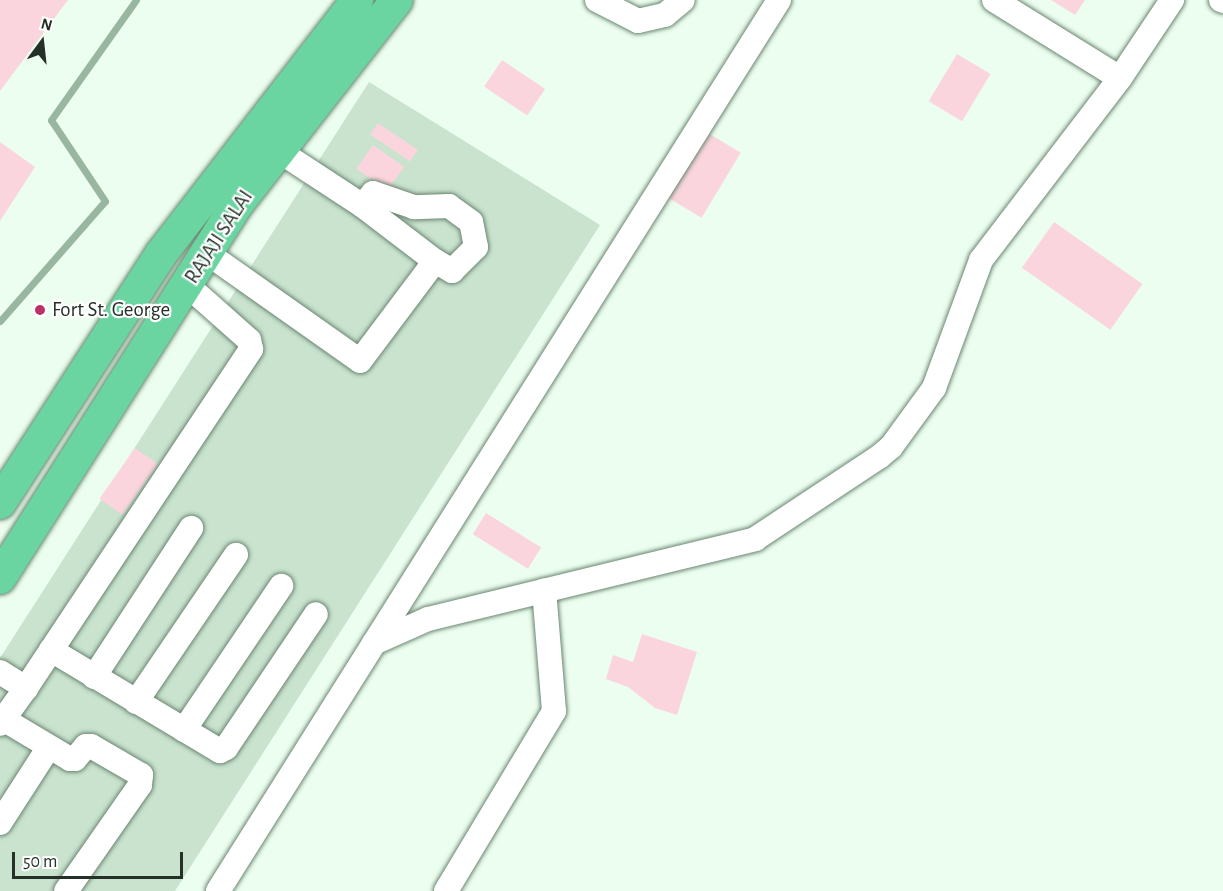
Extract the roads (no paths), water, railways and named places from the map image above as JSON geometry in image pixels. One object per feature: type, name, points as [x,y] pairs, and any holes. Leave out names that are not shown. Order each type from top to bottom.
[{"type":"main road","name":"RAJAJI SALAI","points":[[0,578],[239,202],[398,0]]},
{"type":"main road","name":"RAJAJI SALAI","points":[[0,503],[161,254],[350,6]]},
{"type":"street","points":[[597,0],[638,21],[665,15],[683,0]]},
{"type":"street","points":[[218,891],[779,0]]},
{"type":"street","points":[[994,0],[1120,78]]},
{"type":"street","points":[[374,643],[428,619],[755,539],[891,447],[934,388],[981,260],[1120,78],[1172,0]]},
{"type":"street","points":[[279,151],[363,206],[452,272],[476,247],[471,222],[449,206],[414,207],[373,193],[363,206]]},
{"type":"street","points":[[207,253],[360,361],[435,261]]},
{"type":"street","points":[[66,891],[142,780],[141,775],[91,746],[86,746],[75,759],[70,759],[2,722],[251,350],[249,340],[187,285]]},
{"type":"street","points":[[94,677],[191,528]]},
{"type":"street","points":[[136,702],[236,555]]},
{"type":"street","points":[[184,730],[281,586]]},
{"type":"street","points":[[446,891],[554,711],[544,590]]},
{"type":"street","points":[[51,650],[220,751],[226,748],[316,614]]},
{"type":"street","points":[[0,672],[26,688]]},
{"type":"street","points":[[0,823],[49,747]]},
{"type":"waterway","points":[[0,321],[105,201],[51,120],[136,0]]},
{"type":"place","name":"Fort St. George","points":[[40,310]]}]
